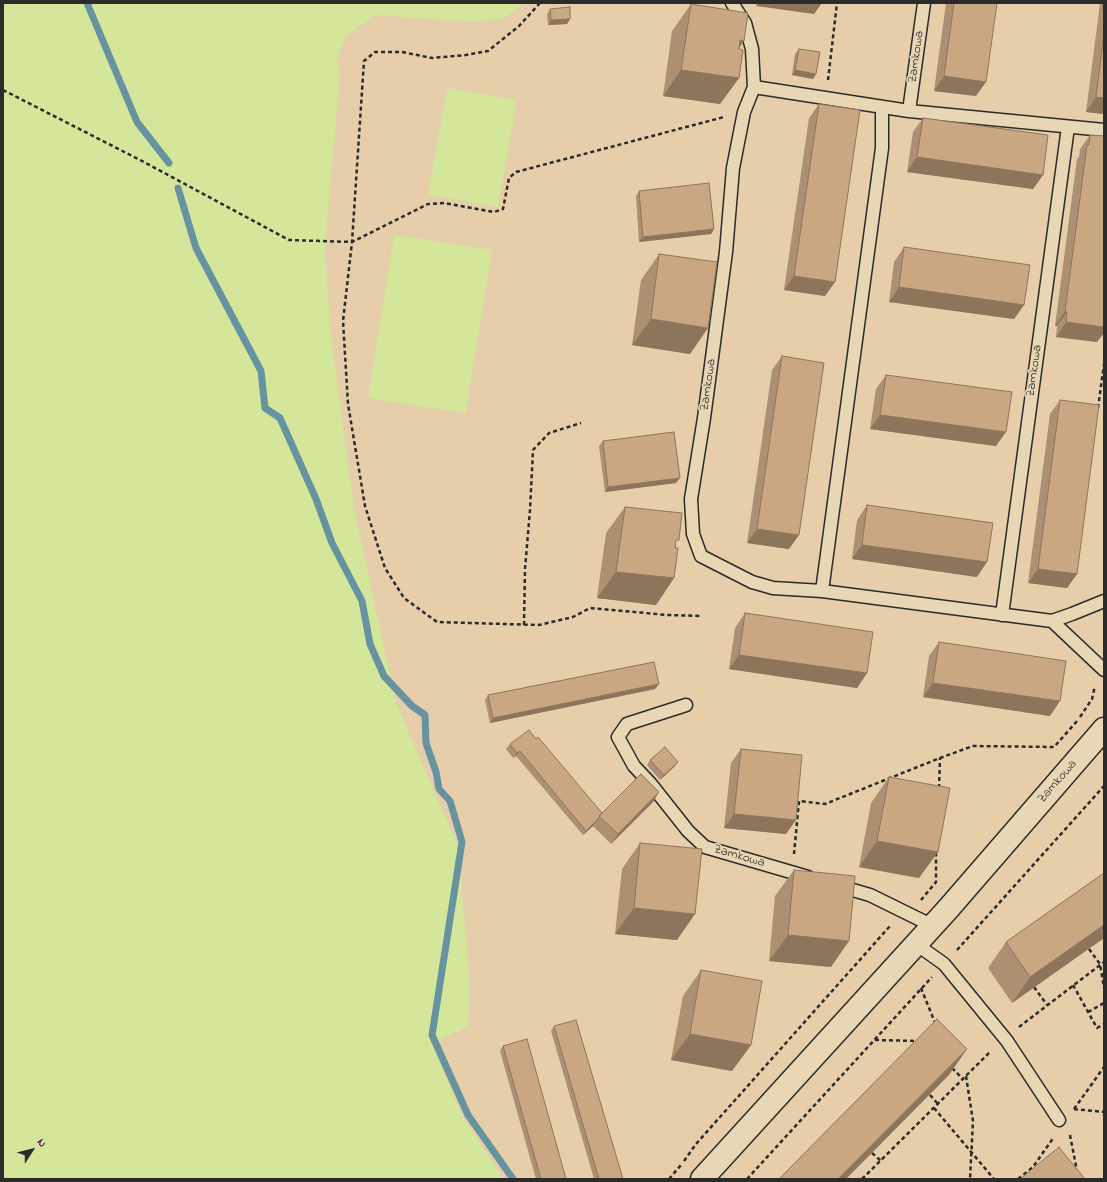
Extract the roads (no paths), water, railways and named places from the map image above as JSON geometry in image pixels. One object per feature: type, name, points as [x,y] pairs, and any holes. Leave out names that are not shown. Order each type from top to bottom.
[{"type":"street","name":"Zamkowa","points":[[702,1179],[933,926],[1104,729]]},
{"type":"lane","name":"Zamkowa","points":[[732,3],[745,23],[752,49],[754,87],[744,112],[733,168],[725,260],[704,418],[691,499],[693,534],[701,556],[752,582],[773,588],[822,591],[1052,621],[1104,600]]},
{"type":"lane","name":"Zamkowa","points":[[909,111],[924,3]]},
{"type":"lane","points":[[754,87],[909,111],[1104,130]]},
{"type":"lane","points":[[822,591],[882,148],[882,107]]},
{"type":"lane","name":"Zamkowa","points":[[1002,615],[1068,127]]},
{"type":"lane","points":[[1052,621],[1102,668]]},
{"type":"lane","name":"Zamkowa","points":[[686,705],[627,724],[618,737],[634,766],[650,783],[688,831],[704,847],[870,895],[933,926]]},
{"type":"lane","points":[[916,944],[944,964],[1005,1038],[1059,1120]]},
{"type":"waterway","points":[[87,3],[137,122],[169,163]]},
{"type":"waterway","points":[[178,188],[196,248],[261,371],[265,408],[280,418],[316,499],[332,543],[362,601],[370,644],[384,676],[412,706],[425,715],[426,743],[436,772],[439,789],[450,801],[462,842],[432,1035],[468,1115],[513,1179]]}]
